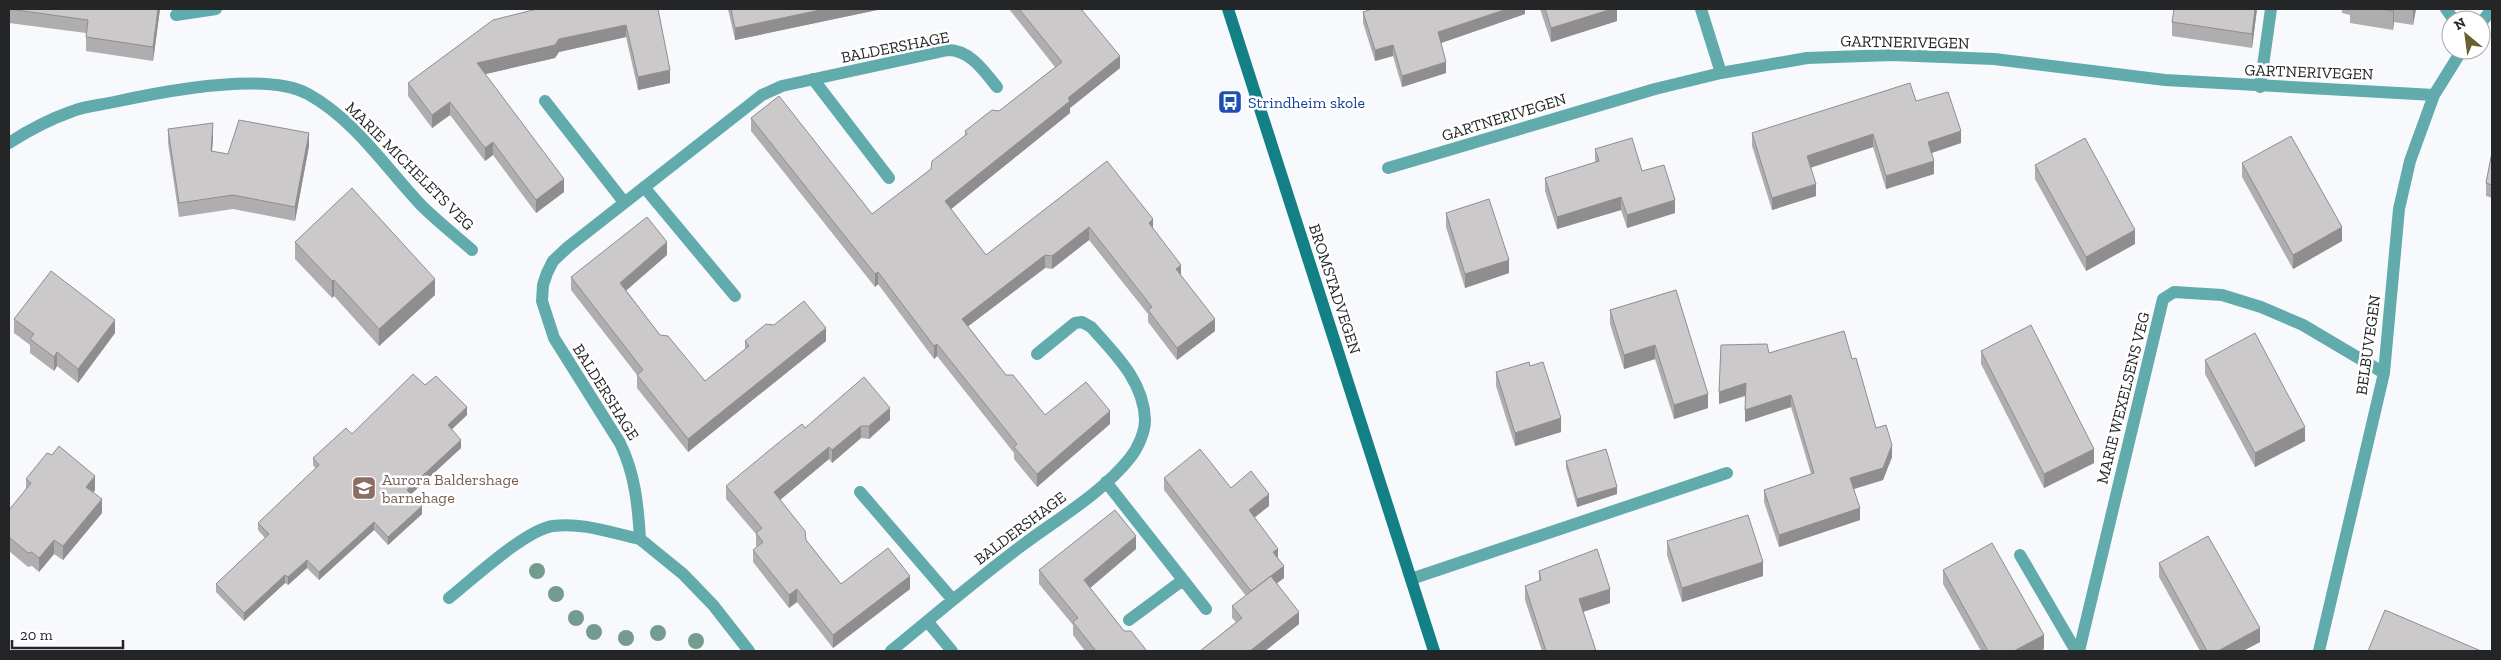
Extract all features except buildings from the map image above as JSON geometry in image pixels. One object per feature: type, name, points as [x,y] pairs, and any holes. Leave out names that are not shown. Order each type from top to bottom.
[{"type":"main road","name":"BROMSTADVEGEN","points":[[1228,9],[1434,651]]},
{"type":"street","points":[[176,15],[216,9]]},
{"type":"street","points":[[1701,9],[1721,73]]},
{"type":"street","points":[[2260,87],[2271,9]]},
{"type":"street","name":"BALDERSHAGE","points":[[640,539],[634,480],[628,460],[620,443],[554,338],[542,301],[543,285],[553,261],[624,202],[762,95],[782,86],[948,50],[958,50],[977,64],[997,87]]},
{"type":"street","name":"GARTNERIVEGEN","points":[[1388,168],[1655,89],[1721,73],[1807,58],[1892,55],[1994,60],[2166,80],[2260,87],[2434,95]]},
{"type":"street","name":"BELBUVEGEN","points":[[2319,651],[2384,373],[2399,209],[2410,161],[2434,95],[2456,60]]},
{"type":"street","points":[[813,79],[889,178]]},
{"type":"street","name":"MARIE MICHELETS VEG","points":[[9,143],[35,126],[74,110],[196,87],[236,84],[284,86],[306,93],[325,105],[352,128],[422,205],[472,250]]},
{"type":"street","points":[[545,101],[624,202]]},
{"type":"street","points":[[644,187],[734,296]]},
{"type":"street","name":"MARIE WEXELSENS VEG","points":[[2078,651],[2163,299],[2174,292],[2222,295],[2261,306],[2303,325],[2384,373]]},
{"type":"street","name":"BALDERSHAGE","points":[[891,651],[953,600],[1106,482],[1131,457],[1141,438],[1145,421],[1142,400],[1134,378],[1091,326],[1082,322],[1075,323],[1037,354]]},
{"type":"street","points":[[1411,580],[1727,473]]},
{"type":"street","points":[[1106,482],[1206,608]]},
{"type":"street","points":[[860,492],[953,600]]},
{"type":"street","points":[[449,598],[527,537],[552,526],[581,526],[640,539],[683,574],[712,605],[749,651]]},
{"type":"street","points":[[2020,555],[2078,651]]},
{"type":"street","points":[[1129,620],[1183,580]]},
{"type":"street","points":[[927,621],[952,651]]},
{"type":"place","name":"Strindheim skole","points":[[1230,102]]},
{"type":"place","name":"Aurora Baldershage barnehage","points":[[364,488]]}]
